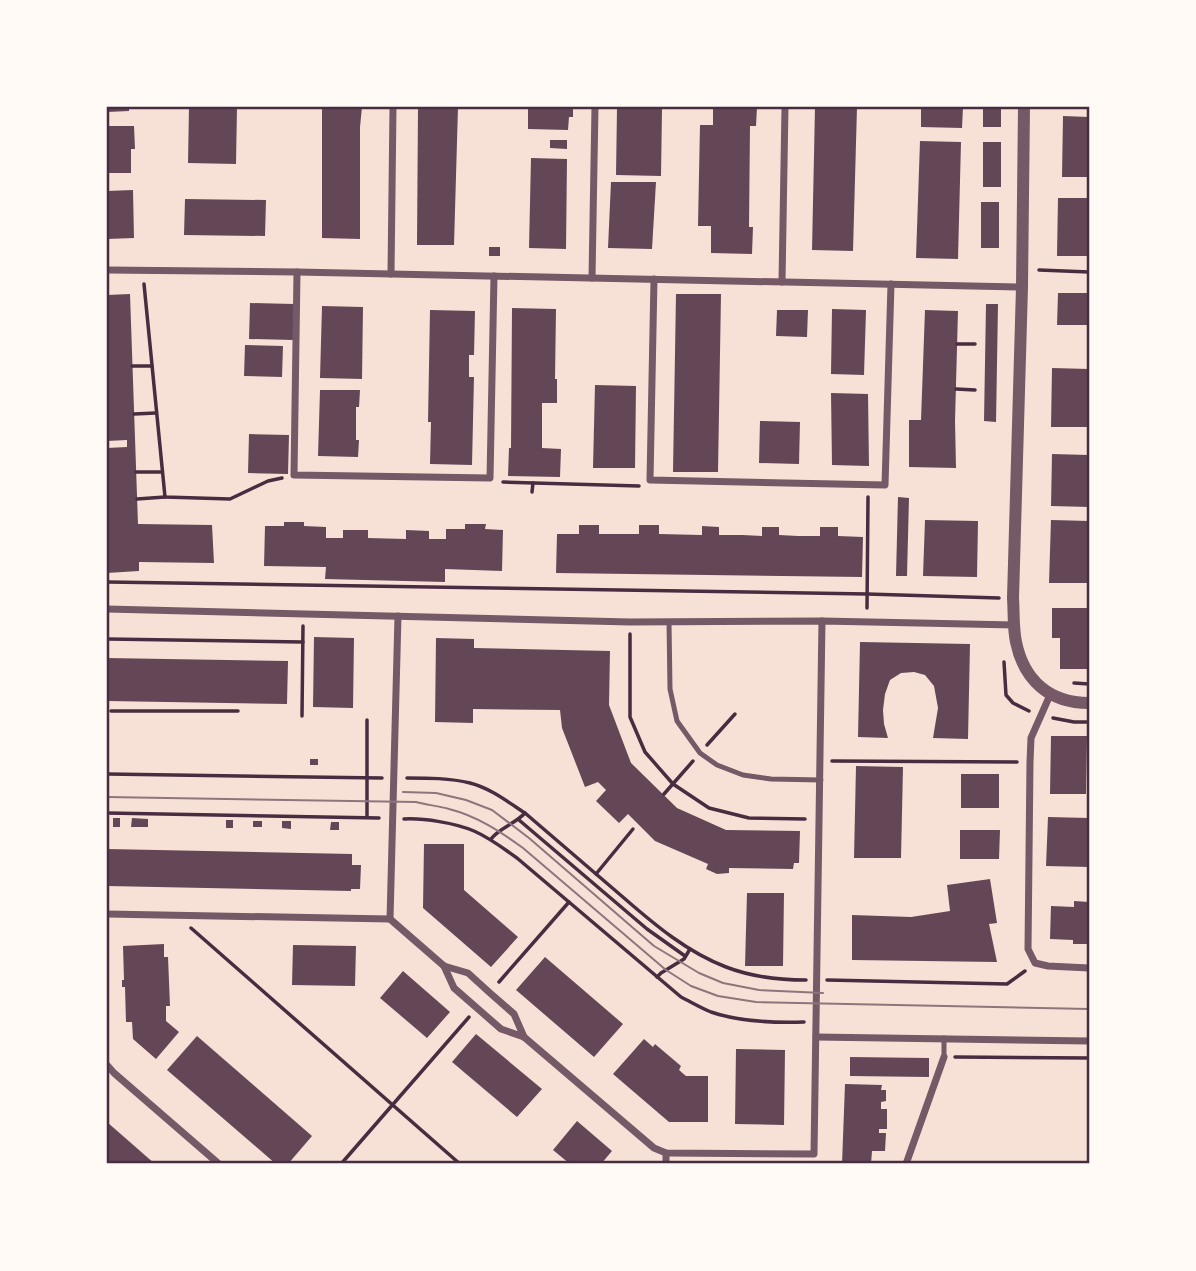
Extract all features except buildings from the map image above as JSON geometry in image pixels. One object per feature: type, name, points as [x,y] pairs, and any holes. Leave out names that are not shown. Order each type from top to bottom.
[{"type":"street","points":[[391,274],[393,107]]},
{"type":"street","points":[[592,278],[594,107]]},
{"type":"street","points":[[782,282],[785,107]]},
{"type":"street","points":[[1024,107],[1013,598],[1016,643],[1026,669],[1040,688],[1050,695],[1076,703],[1089,703]]},
{"type":"street","points":[[107,270],[1022,287]]},
{"type":"street","points":[[297,272],[294,475],[490,478],[494,276]]},
{"type":"street","points":[[654,279],[650,480],[868,485],[885,485],[891,284]]},
{"type":"street","points":[[107,609],[668,622],[822,621],[1015,625]]},
{"type":"street","points":[[390,919],[398,616]]},
{"type":"street","points":[[107,914],[390,919],[444,966],[454,988],[501,1029],[524,1037],[654,1148],[666,1153],[814,1154],[822,621]]},
{"type":"street","points":[[1050,695],[1031,738],[1028,949],[1035,963],[1089,968]]},
{"type":"street","points":[[444,966],[468,973],[514,1014],[524,1037]]},
{"type":"street","points":[[816,1037],[1089,1041]]},
{"type":"street","points":[[906,1164],[944,1056]]},
{"type":"street","points":[[107,1065],[219,1164]]},
{"type":"street","points":[[666,1153],[666,1164]]},
{"type":"lane","points":[[668,622],[670,689],[677,721],[700,753],[717,765],[743,775],[771,779],[821,780]]},
{"type":"lane","points":[[944,1038],[944,1056]]},
{"type":"path","points":[[1022,270],[1089,272]]},
{"type":"path","points":[[142,271],[164,497]]},
{"type":"path","points":[[957,344],[975,344]]},
{"type":"path","points":[[132,366],[152,366]]},
{"type":"path","points":[[956,389],[975,390]]},
{"type":"path","points":[[134,414],[156,413]]},
{"type":"path","points":[[136,472],[162,472]]},
{"type":"path","points":[[137,499],[230,499],[268,481],[294,475]]},
{"type":"path","points":[[490,478],[502,482],[640,486],[650,480]]},
{"type":"path","points":[[532,492],[533,483]]},
{"type":"path","points":[[866,622],[868,485]]},
{"type":"path","points":[[107,582],[1013,598]]},
{"type":"path","points":[[302,716],[304,614]]},
{"type":"path","points":[[107,639],[303,642]]},
{"type":"path","points":[[1069,682],[1089,684]]},
{"type":"path","points":[[111,710],[238,711]]},
{"type":"path","points":[[1040,715],[1074,722],[1089,722]]},
{"type":"path","points":[[107,813],[365,817],[367,720]]},
{"type":"path","points":[[821,761],[1030,762]]},
{"type":"path","points":[[111,765],[109,774],[429,778],[471,783],[501,797],[525,813],[666,933],[717,963],[744,973],[783,980],[1007,985],[1035,963]]},
{"type":"path","points":[[491,839],[525,813]]},
{"type":"path","points":[[394,819],[415,818],[455,825],[491,839],[681,997],[710,1012],[769,1022],[816,1022]]},
{"type":"path","points":[[519,820],[661,940],[685,956]]},
{"type":"path","points":[[596,874],[633,829]]},
{"type":"path","points":[[490,993],[569,902]]},
{"type":"path","points":[[177,915],[460,1164]]},
{"type":"path","points":[[657,977],[684,959],[690,949]]},
{"type":"path","points":[[341,1164],[477,1008]]},
{"type":"path","points":[[944,1056],[1089,1058]]},
{"type":"tram line","points":[[403,792],[436,793],[492,810],[529,838],[654,946],[699,973],[723,983],[759,990],[823,993]]},
{"type":"tram line","points":[[107,797],[416,802],[459,812],[488,825],[523,848],[666,970],[691,986],[718,996],[756,1002],[1089,1009]]}]
